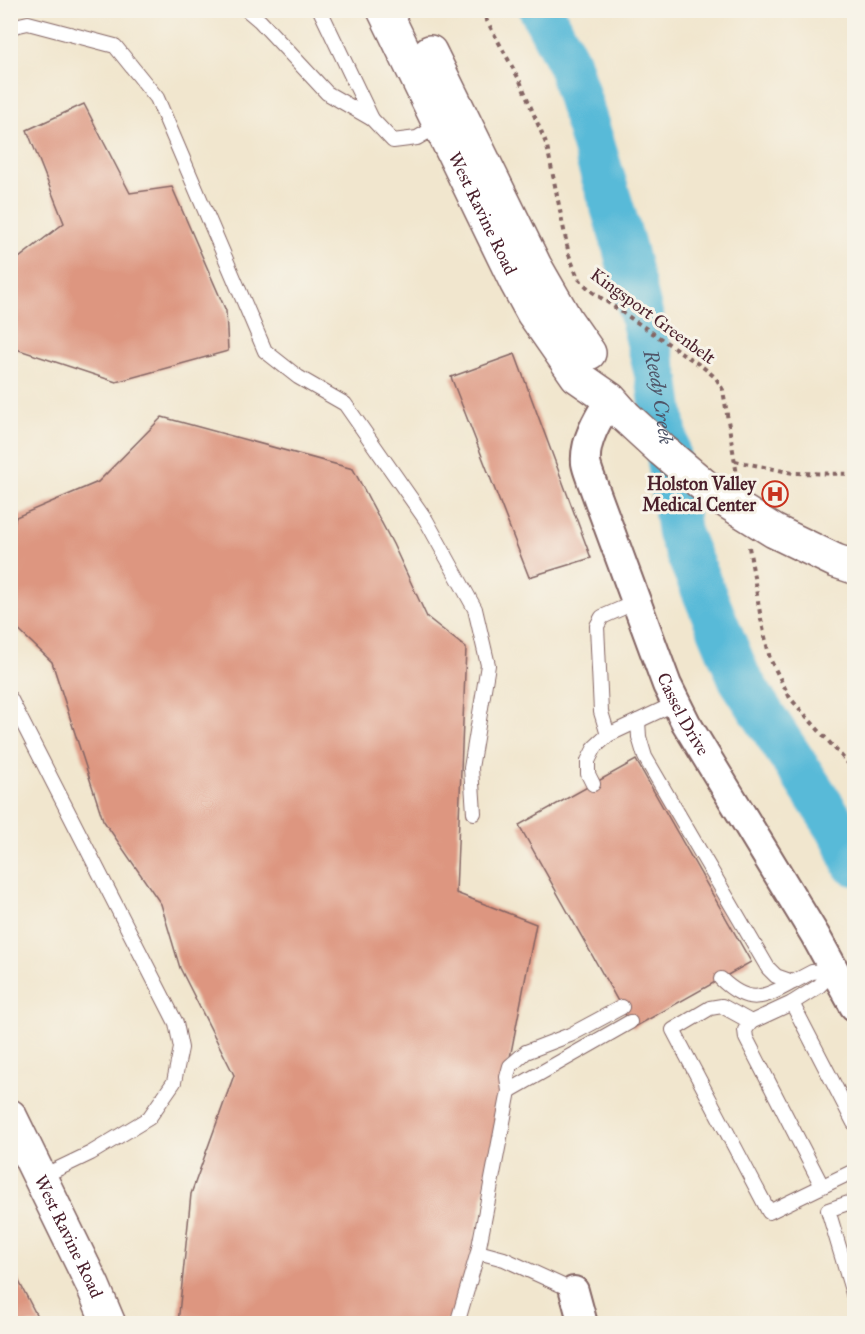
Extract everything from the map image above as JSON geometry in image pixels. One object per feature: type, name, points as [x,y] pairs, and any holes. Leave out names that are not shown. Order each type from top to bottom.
[{"type":"street","name":"West Ravine Road","points":[[384,10],[566,320],[594,361],[617,407],[662,450],[713,493],[774,531],[836,561],[855,567]]},
{"type":"street","name":"West Ravine Road","points":[[409,10],[450,119]]},
{"type":"street","name":"Cassel Drive","points":[[617,407],[596,423],[588,444],[586,462],[667,685],[708,762],[815,934],[855,1006]]},
{"type":"street","name":"West Ravine Road","points":[[10,1116],[109,1323]]},
{"type":"street","points":[[574,1291],[583,1323]]},
{"type":"lane","points":[[247,10],[327,93],[372,119],[393,141],[417,138],[450,119]]},
{"type":"lane","points":[[320,10],[372,119]]},
{"type":"lane","points":[[10,27],[28,23],[115,46],[157,98],[265,351],[298,377],[345,404],[426,520],[475,609],[488,665],[471,768],[474,813]]},
{"type":"lane","points":[[608,735],[601,712],[597,626],[602,616],[636,602]]},
{"type":"lane","points":[[10,698],[176,1023],[181,1048],[174,1082],[149,1118],[91,1153],[41,1177]]},
{"type":"lane","points":[[593,784],[588,774],[588,761],[595,747],[608,735],[676,703]]},
{"type":"lane","points":[[638,721],[639,737],[645,757],[768,968],[776,975],[793,982]]},
{"type":"lane","points":[[721,979],[733,991],[752,997],[769,995],[812,972],[835,970]]},
{"type":"lane","points":[[822,1186],[746,1038],[745,1030],[751,1022],[792,1003],[819,986],[835,970]]},
{"type":"lane","points":[[792,1003],[855,1122]]},
{"type":"lane","points":[[751,1022],[723,1006],[710,1008],[673,1030],[769,1212],[855,1171]]},
{"type":"lane","points":[[457,1323],[478,1252],[508,1091],[507,1077],[510,1066],[526,1052],[570,1035],[622,1007]]},
{"type":"lane","points":[[508,1091],[630,1022]]},
{"type":"lane","points":[[855,1201],[828,1210],[855,1298]]},
{"type":"lane","points":[[478,1252],[504,1259],[574,1291]]},
{"type":"path","name":"Kingsport Greenbelt","points":[[481,10],[520,81],[547,146],[569,255],[578,278],[591,291],[716,378],[723,390],[738,483]]},
{"type":"path","points":[[735,460],[793,473],[855,474]]},
{"type":"path","points":[[748,540],[770,659],[790,698],[855,770]]},
{"type":"building","points":[[84,104],[130,193],[172,187],[226,311],[228,351],[116,382],[10,347],[10,265],[64,223],[27,130]]},
{"type":"building","points":[[515,354],[591,558],[529,577],[451,377]]},
{"type":"building","points":[[162,417],[353,469],[393,544],[427,617],[466,648],[456,893],[536,924],[461,1310],[442,1324],[178,1324],[191,1194],[234,1075],[180,968],[161,904],[103,820],[52,662],[10,622],[10,536],[16,517],[98,482]]},
{"type":"building","points":[[636,760],[751,962],[633,1028],[519,825]]},
{"type":"building","points":[[10,1264],[41,1324],[10,1324]]},
{"type":"waterway","name":"Reedy Creek","points":[[541,10],[568,62],[623,243],[658,381],[679,533],[740,679],[843,837],[854,864]]},
{"type":"place","name":"Holston Valley Medical Center","points":[[775,494]]}]
